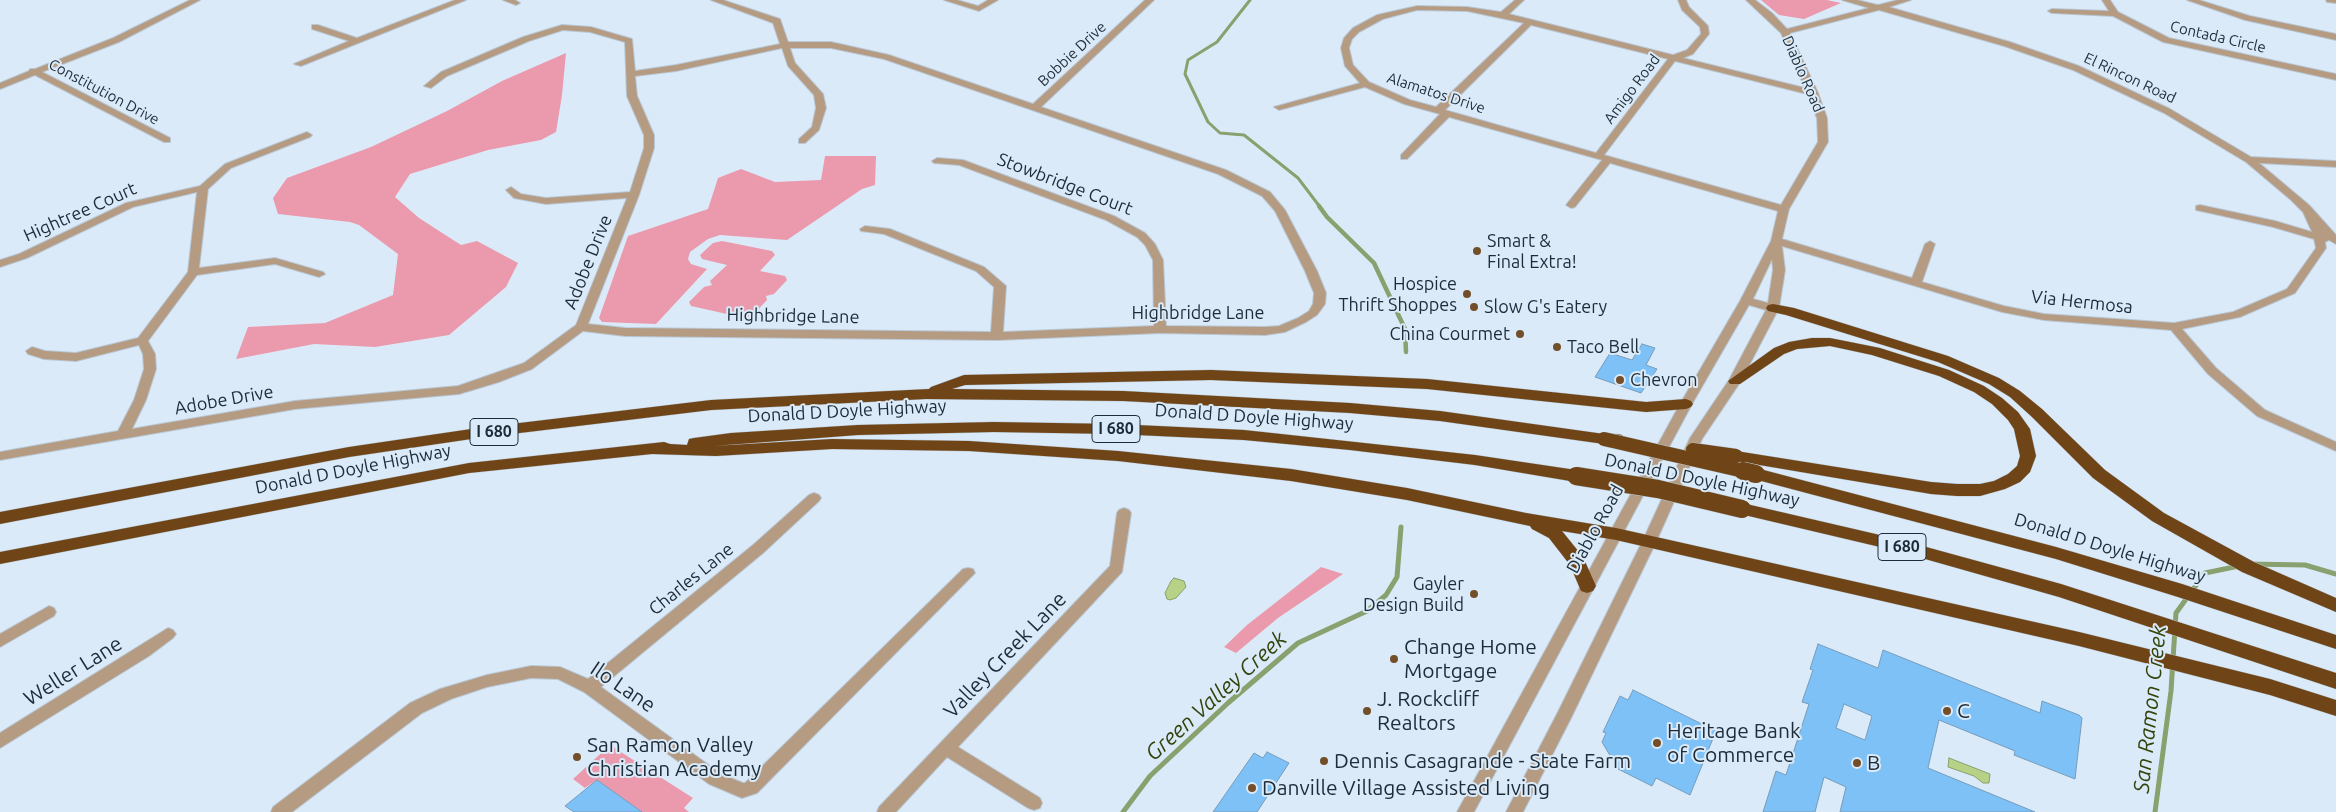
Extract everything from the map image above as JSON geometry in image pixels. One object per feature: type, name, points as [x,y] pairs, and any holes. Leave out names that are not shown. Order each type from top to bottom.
[{"type":"highway","points":[[1772,308],[1789,311],[1943,359],[1994,381],[2015,394],[2037,413],[2099,474],[2158,517],[2248,567],[2336,605]]},
{"type":"highway","points":[[1604,439],[1628,439],[1931,488],[1957,490],[1980,490],[2006,482],[2014,478],[2024,468],[2028,456],[2022,429],[2013,416],[1997,401],[1971,385],[1944,373],[1875,351],[1830,342],[1794,345],[1779,351],[1735,381]]},
{"type":"highway","points":[[926,394],[964,380],[1211,375],[1427,384],[1646,406],[1686,404]]},
{"type":"highway","name":"Donald D Doyle Highway","points":[[0,518],[349,452],[711,405],[926,394],[1123,396],[1350,408],[1440,416],[1604,439],[1756,474],[2056,553],[2336,642]]},
{"type":"highway","name":"Donald D Doyle Highway","points":[[0,558],[469,468],[732,438],[858,430],[994,427],[1115,429],[1244,435],[1475,460],[1658,489],[1897,545],[2061,591],[2274,659],[2336,681]]},
{"type":"highway","points":[[654,448],[716,451],[832,444],[969,446],[1118,456],[1291,475],[1406,494],[1526,519],[1616,534],[2079,639],[2270,687],[2336,708]]},
{"type":"highway","points":[[0,509],[67,505]]},
{"type":"highway","points":[[1526,519],[1554,534],[1577,562],[1587,586]]},
{"type":"highway","points":[[0,566],[61,546]]},
{"type":"street","points":[[0,86],[179,0]]},
{"type":"street","points":[[0,79],[33,70],[116,40],[196,0]]},
{"type":"street","points":[[298,64],[462,0]]},
{"type":"street","points":[[506,0],[516,3]]},
{"type":"street","points":[[715,0],[777,21],[791,64],[818,94],[821,108],[816,128],[802,141]]},
{"type":"street","points":[[948,0],[979,9],[994,0]]},
{"type":"street","name":"Bobbie Drive","points":[[1036,108],[1150,0]]},
{"type":"street","points":[[1411,0],[1417,8]]},
{"type":"street","points":[[1503,15],[1520,0]]},
{"type":"street","name":"Amigo Road","points":[[1571,205],[1673,58],[1690,52],[1705,34],[1704,26],[1685,8],[1682,0]]},
{"type":"street","name":"Diablo Road","points":[[1465,812],[1686,404],[1746,301],[1776,241],[1784,209],[1823,142],[1822,118],[1813,93],[1785,32],[1769,14],[1750,0]]},
{"type":"street","name":"El Rincon Road","points":[[1846,0],[2007,44],[2076,68],[2167,111],[2249,160],[2275,180],[2305,207],[2336,243]]},
{"type":"street","points":[[1785,32],[1907,0]]},
{"type":"street","name":"Contada Circle","points":[[2106,0],[2115,14],[2139,28],[2177,43],[2336,77]]},
{"type":"street","points":[[2191,0],[2248,18],[2336,37]]},
{"type":"street","points":[[2330,0],[2336,1]]},
{"type":"street","name":"Alamatos Drive","points":[[1784,209],[1442,112],[1384,93],[1366,84],[1349,66],[1345,48],[1348,38],[1364,24],[1380,17],[1417,8],[1467,9],[1503,15],[1813,93]]},
{"type":"street","points":[[2052,11],[2115,14]]},
{"type":"street","points":[[1404,157],[1442,112],[1529,22]]},
{"type":"street","points":[[315,27],[357,41]]},
{"type":"street","name":"Adobe Drive","points":[[0,456],[296,405],[459,390],[496,379],[528,366],[581,327],[634,195],[649,148],[649,135],[632,96],[629,42],[591,30],[562,27],[526,38],[444,74],[428,86]]},
{"type":"street","name":"Highbridge Lane","points":[[581,327],[625,332],[997,336],[1160,329],[1265,331],[1282,329],[1302,320],[1313,313],[1319,304],[1320,293],[1311,271],[1280,210],[1266,194],[1222,172],[1036,108],[886,58],[831,45],[786,45],[676,68],[632,74]]},
{"type":"street","name":"Constitution Drive","points":[[33,70],[166,140]]},
{"type":"street","points":[[1279,107],[1366,84]]},
{"type":"street","points":[[32,351],[44,355],[76,357],[142,341],[193,272],[203,188],[228,166],[307,135]]},
{"type":"street","points":[[2249,160],[2336,164]]},
{"type":"street","name":"Stowbridge Court","points":[[937,161],[960,162],[1110,218],[1141,235],[1150,244],[1158,260],[1160,329]]},
{"type":"street","name":"Hightree Court","points":[[0,264],[23,256],[130,205],[203,188]]},
{"type":"street","points":[[511,190],[518,196],[546,201],[634,195]]},
{"type":"street","points":[[2305,207],[2321,238]]},
{"type":"street","points":[[2200,208],[2275,224],[2336,243]]},
{"type":"street","points":[[865,229],[886,231],[980,268],[1000,286],[997,336]]},
{"type":"street","name":"Via Hermosa","points":[[1776,241],[1916,284],[2024,313],[2129,325],[2174,327],[2236,315],[2291,291],[2321,248],[2321,238]]},
{"type":"street","name":"Diablo Road","points":[[1514,812],[1564,716],[1649,542],[1696,438],[1735,381],[1772,308],[1779,270],[1776,241]]},
{"type":"street","points":[[1916,284],[1930,244]]},
{"type":"street","points":[[193,272],[275,261],[319,274]]},
{"type":"street","points":[[1746,301],[1772,308]]},
{"type":"street","points":[[2174,327],[2212,371],[2261,413],[2336,447]]},
{"type":"street","points":[[122,436],[140,400],[150,369],[149,354],[142,341]]},
{"type":"street","name":"Charles Lane","points":[[590,686],[758,549],[814,498]]},
{"type":"street","name":"Valley Creek Lane","points":[[886,812],[1117,568],[1124,513]]},
{"type":"street","name":"Ilo Lane","points":[[279,812],[416,708],[446,694],[487,681],[531,672],[560,672],[590,686],[715,779],[742,791],[751,788],[968,573]]},
{"type":"street","points":[[0,641],[49,612]]},
{"type":"street","name":"Weller Lane","points":[[0,741],[144,652],[168,634]]},
{"type":"street","points":[[946,748],[1034,803]]},
{"type":"shaded area","points":[[1761,0],[1827,0],[1841,3],[1804,19],[1779,15]]},
{"type":"shaded area","points":[[566,53],[556,132],[541,140],[488,150],[410,174],[395,197],[419,218],[461,245],[477,241],[518,263],[506,287],[449,335],[375,347],[314,344],[236,359],[248,327],[325,323],[393,295],[398,254],[359,225],[350,222],[278,214],[273,198],[287,178],[371,147],[447,111],[502,81]]},
{"type":"shaded area","points":[[825,156],[876,156],[875,185],[862,189],[787,240],[720,235],[708,239],[690,252],[688,259],[691,264],[707,269],[656,324],[602,322],[599,318],[628,236],[708,209],[718,178],[741,169],[775,182],[821,180]]},
{"type":"shaded area","points":[[722,241],[772,251],[775,255],[760,271],[785,276],[787,280],[774,294],[766,296],[767,300],[753,315],[745,318],[691,306],[689,302],[704,287],[712,285],[710,281],[727,265],[702,259],[700,255],[713,243]]},
{"type":"shaded area","points":[[1321,567],[1343,574],[1278,618],[1236,653],[1224,647],[1247,625]]},
{"type":"shaded area","points":[[1174,578],[1184,581],[1186,587],[1176,598],[1170,600],[1167,599],[1165,593]]},
{"type":"shaded area","points":[[610,745],[693,798],[684,808],[689,812],[642,812],[597,780],[585,788],[573,779]]},
{"type":"shaded area","points":[[1949,758],[1990,774],[1989,783],[1983,783],[1974,776],[1948,767]]},
{"type":"building","points":[[1642,344],[1655,348],[1646,365],[1657,369],[1641,393],[1595,377],[1610,353],[1632,360]]},
{"type":"building","points":[[1818,644],[1878,668],[1883,650],[2040,713],[2042,701],[2079,715],[2082,718],[2075,779],[2014,755],[2015,751],[1939,720],[1928,768],[2035,812],[1840,812],[1846,787],[1824,777],[1815,812],[1763,812],[1776,771],[1786,775],[1809,704],[1802,702],[1813,670],[1810,669]],"holes":[[[1844,704],[1872,716],[1865,740],[1836,728]]]},
{"type":"building","name":"Heritage Bank of Commerce","points":[[1633,690],[1716,731],[1690,795],[1656,778],[1652,786],[1618,769],[1602,742],[1606,733],[1603,732],[1620,696],[1628,700]]},
{"type":"building","name":"Danville Village Assisted Living","points":[[1267,752],[1289,763],[1257,812],[1213,812],[1254,753],[1263,758]]},
{"type":"building","points":[[597,780],[642,812],[574,812],[565,806]]},
{"type":"waterway","name":"Green Valley Creek","points":[[1250,0],[1217,42],[1188,60],[1185,74],[1208,122],[1220,133],[1244,135],[1298,178],[1320,207]]},
{"type":"waterway","name":"Green Valley Creek","points":[[1319,206],[1327,217],[1374,263],[1405,329],[1406,352]]},
{"type":"waterway","name":"Green Valley Creek","points":[[1123,812],[1150,776],[1228,703],[1298,643],[1367,611],[1386,595],[1397,577],[1401,527]]},
{"type":"waterway","name":"San Ramon Creek","points":[[2249,564],[2305,565],[2336,574]]},
{"type":"waterway","name":"San Ramon Creek","points":[[2155,812],[2171,691],[2176,613],[2205,573],[2239,566]]},
{"type":"place","name":"Smart & Final Extra!","points":[[1477,251]]},
{"type":"place","name":"Hospice Thrift Shoppes","points":[[1467,294]]},
{"type":"place","name":"Slow G's Eatery","points":[[1474,307]]},
{"type":"place","name":"China Courmet","points":[[1520,334]]},
{"type":"place","name":"Taco Bell","points":[[1557,347]]},
{"type":"place","name":"Chevron","points":[[1620,380]]},
{"type":"place","name":"Gayler Design Build","points":[[1474,594]]},
{"type":"place","name":"Change Home Mortgage","points":[[1394,659]]},
{"type":"place","name":"J. Rockcliff Realtors","points":[[1367,711]]},
{"type":"place","name":"C","points":[[1947,711]]},
{"type":"place","name":"Heritage Bank of Commerce","points":[[1657,743]]},
{"type":"place","name":"San Ramon Valley Christian Academy","points":[[577,757]]},
{"type":"place","name":"Dennis Casagrande - State Farm","points":[[1324,761]]},
{"type":"place","name":"B","points":[[1857,763]]},
{"type":"place","name":"Danville Village Assisted Living","points":[[1252,788]]}]
